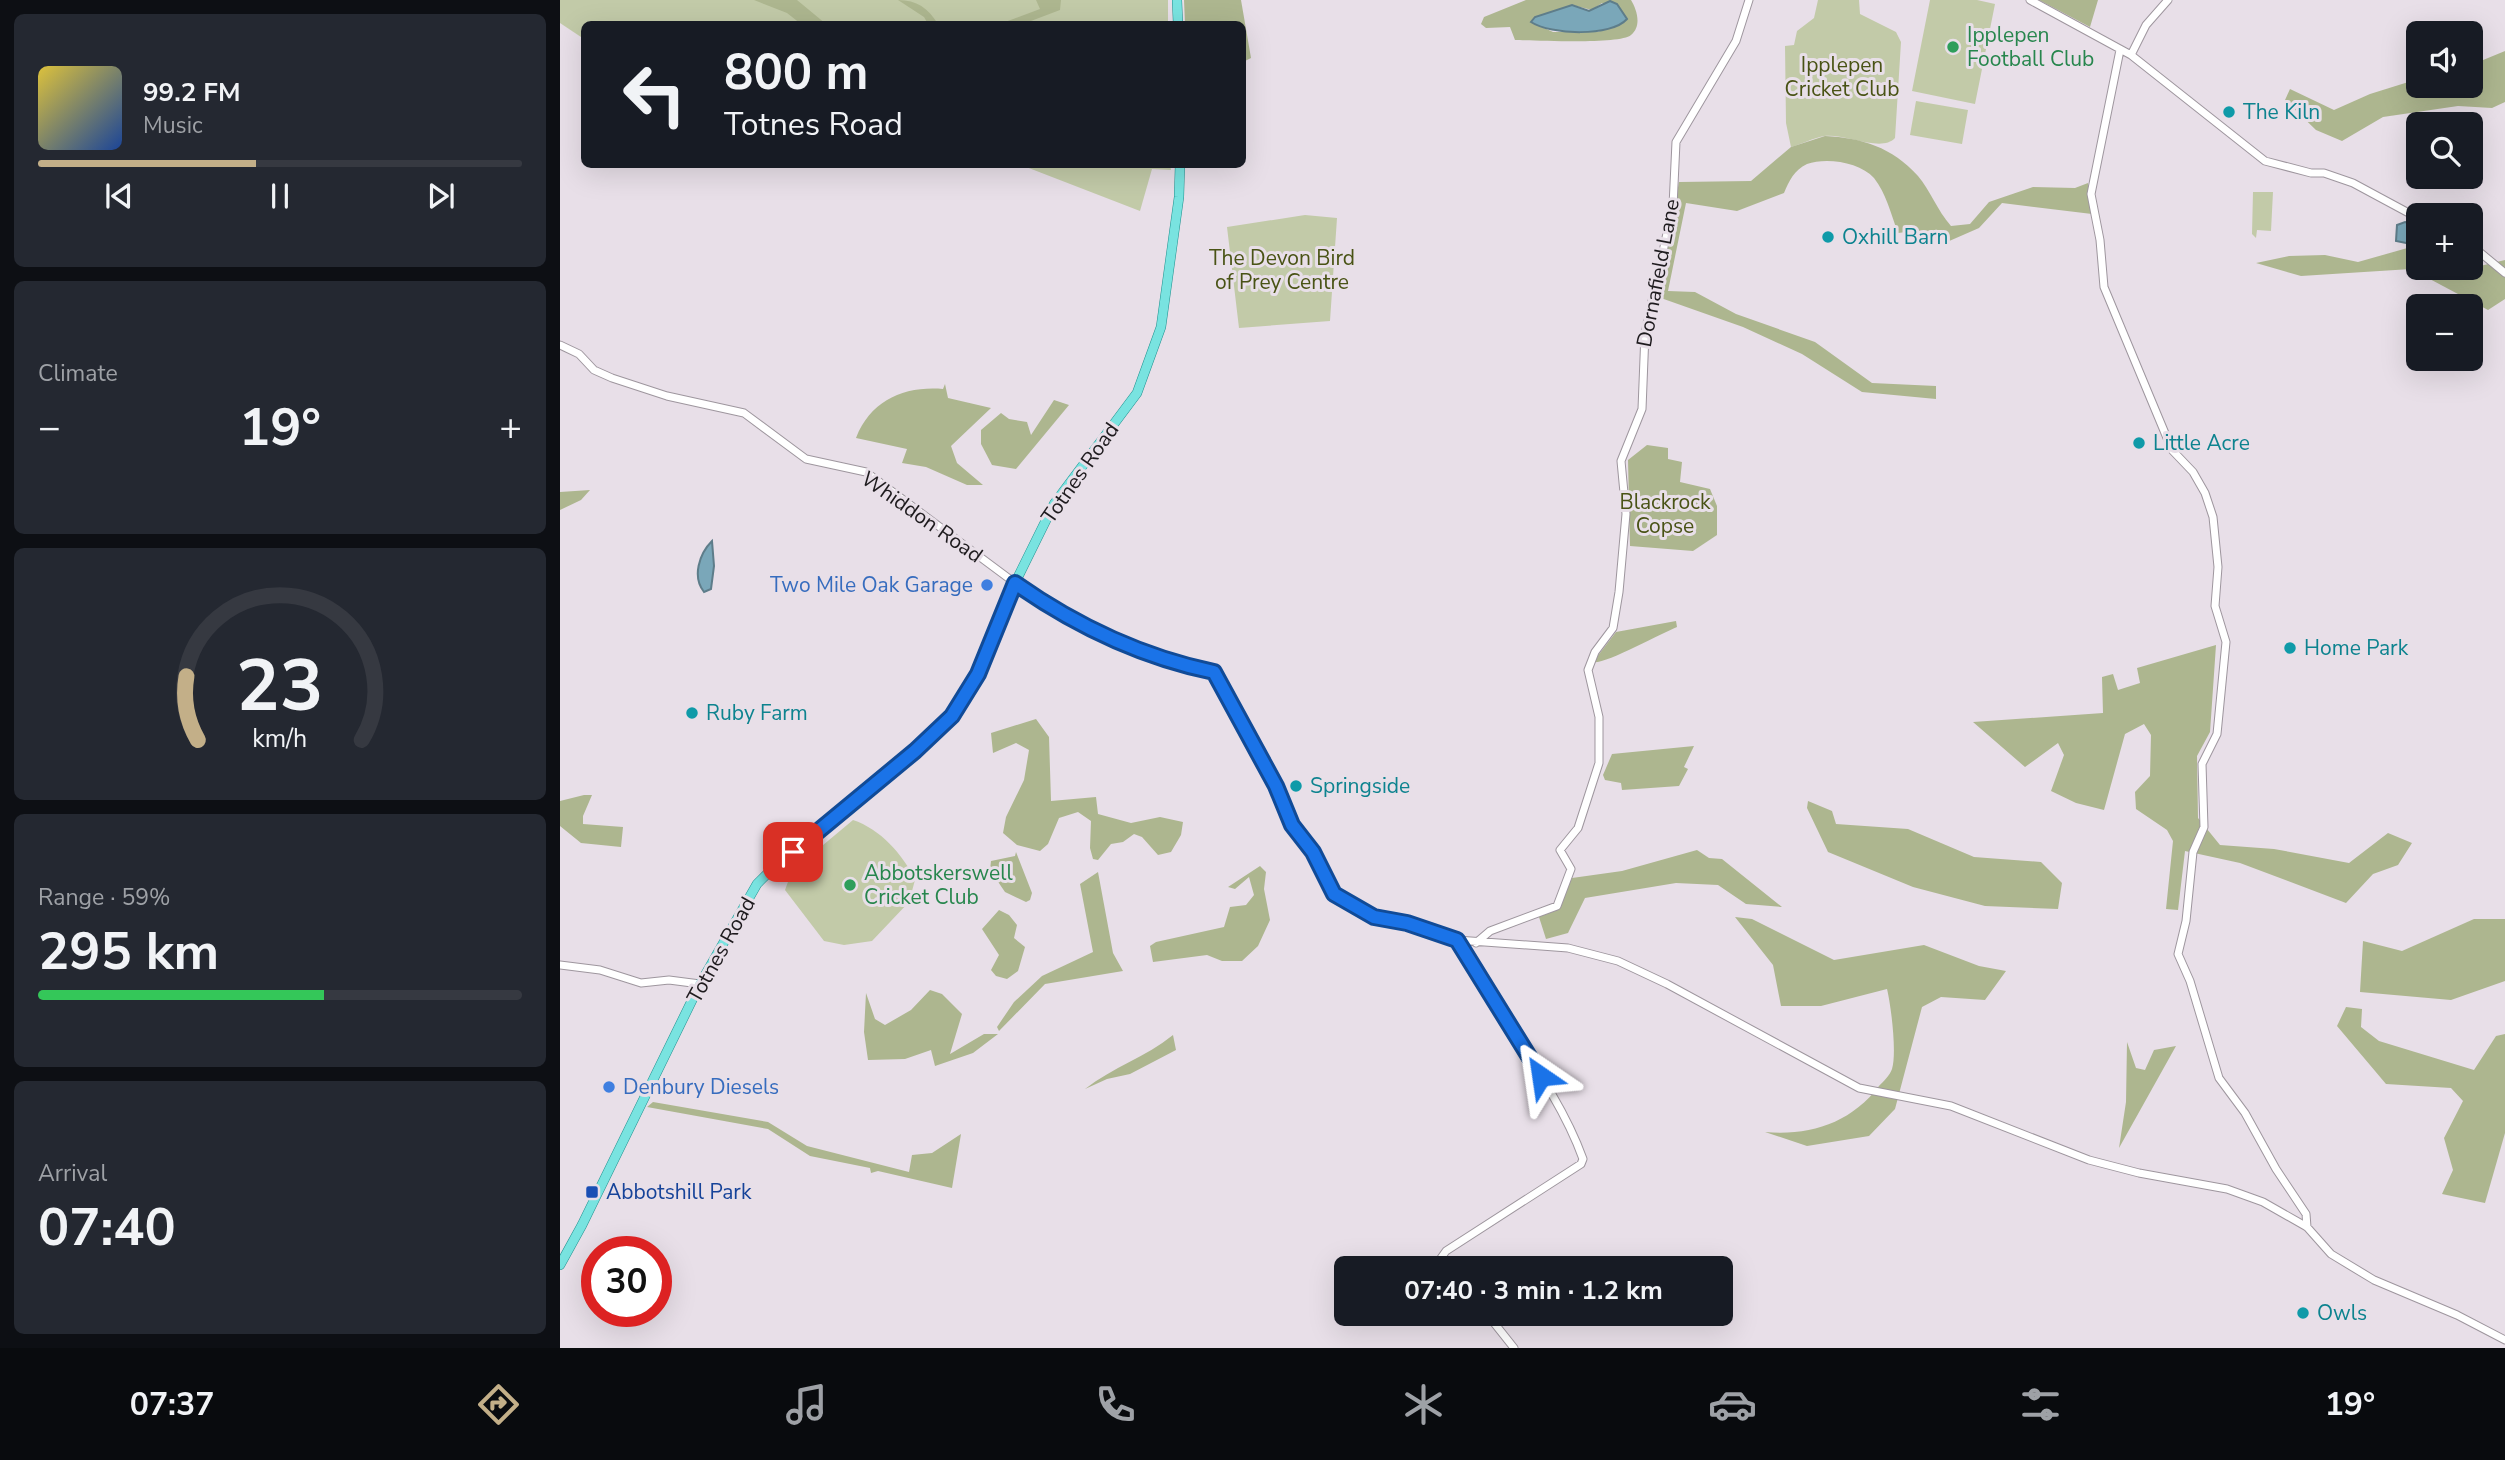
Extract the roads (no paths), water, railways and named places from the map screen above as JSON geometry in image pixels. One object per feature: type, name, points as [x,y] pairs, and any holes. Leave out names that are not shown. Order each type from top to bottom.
[{"type":"main road","points":[[1177,0],[1178,21]]},
{"type":"main road","name":"Totnes Road","points":[[560,1265],[700,984],[766,874],[855,803],[952,716],[978,674],[1015,583],[1055,504],[1137,393],[1161,327],[1179,197],[1180,168]]},
{"type":"street","name":"Dornafield Lane","points":[[1476,943],[1490,930],[1557,906],[1569,878],[1571,869],[1560,850],[1578,828],[1599,763],[1600,717],[1588,670],[1595,652],[1613,628],[1619,592],[1626,514],[1621,461],[1642,409],[1645,333],[1673,206],[1676,142],[1735,41],[1749,0]]},
{"type":"street","points":[[2030,0],[2131,55],[2265,161],[2311,173],[2324,173],[2353,183],[2406,212]]},
{"type":"street","points":[[2131,55],[2146,25],[2168,0]]},
{"type":"street","points":[[2120,50],[2091,194],[2100,240],[2104,287],[2172,450],[2193,472],[2205,493],[2213,517],[2218,567],[2215,606],[2226,642],[2217,734],[2202,764],[2204,827],[2193,852],[2186,921],[2178,954],[2190,981],[2219,1078],[2245,1113],[2276,1169],[2306,1214],[2307,1227],[2331,1254],[2374,1280],[2457,1315],[2505,1340]]},
{"type":"street","points":[[2483,255],[2502,271]]},
{"type":"street","name":"Whiddon Road","points":[[560,345],[579,354],[594,370],[612,378],[667,396],[744,413],[806,459],[866,472],[1015,583],[1061,613],[1122,644],[1158,658],[1214,672],[1276,786],[1292,825],[1313,852],[1334,894],[1374,917],[1407,923],[1457,940],[1568,948],[1618,961],[1667,984],[1859,1088],[1951,1106],[2112,1167],[2227,1189],[2263,1202],[2307,1227]]},
{"type":"street","points":[[1442,1256],[1446,1251],[1581,1164],[1583,1159],[1570,1124],[1457,940]]},
{"type":"street","points":[[560,965],[600,970],[641,983],[669,980],[700,984]]},
{"type":"street","points":[[1497,1326],[1514,1348]]},
{"type":"water","points":[[1610,1],[1617,4],[1627,19],[1608,29],[1566,32],[1531,22],[1535,17],[1572,5],[1589,11]]},
{"type":"water","points":[[2406,222],[2406,243],[2396,241],[2397,225]]},
{"type":"water","points":[[712,541],[714,566],[711,589],[704,592],[698,580],[699,566]]},
{"type":"place","name":"Ipplepen Football Club","points":[[1953,47]]},
{"type":"place","name":"The Kiln","points":[[2229,112]]},
{"type":"place","name":"Oxhill Barn","points":[[1828,237]]},
{"type":"place","name":"Little Acre","points":[[2139,443]]},
{"type":"place","name":"Two Mile Oak Garage","points":[[987,585]]},
{"type":"place","name":"Home Park","points":[[2290,648]]},
{"type":"place","name":"Ruby Farm","points":[[692,713]]},
{"type":"place","name":"Springside","points":[[1296,786]]},
{"type":"place","name":"Abbotskerswell Cricket Club","points":[[850,885]]},
{"type":"place","name":"Denbury Diesels","points":[[609,1087]]},
{"type":"place","name":"Abbotshill Park","points":[[592,1192]]},
{"type":"place","name":"Owls","points":[[2303,1313]]},
{"type":"park label","name":"Ipplepen Cricket Club","points":[[1842,77]]},
{"type":"park label","name":"The Devon Bird of Prey Centre","points":[[1282,270]]},
{"type":"park label","name":"Blackrock Copse","points":[[1665,514]]}]
